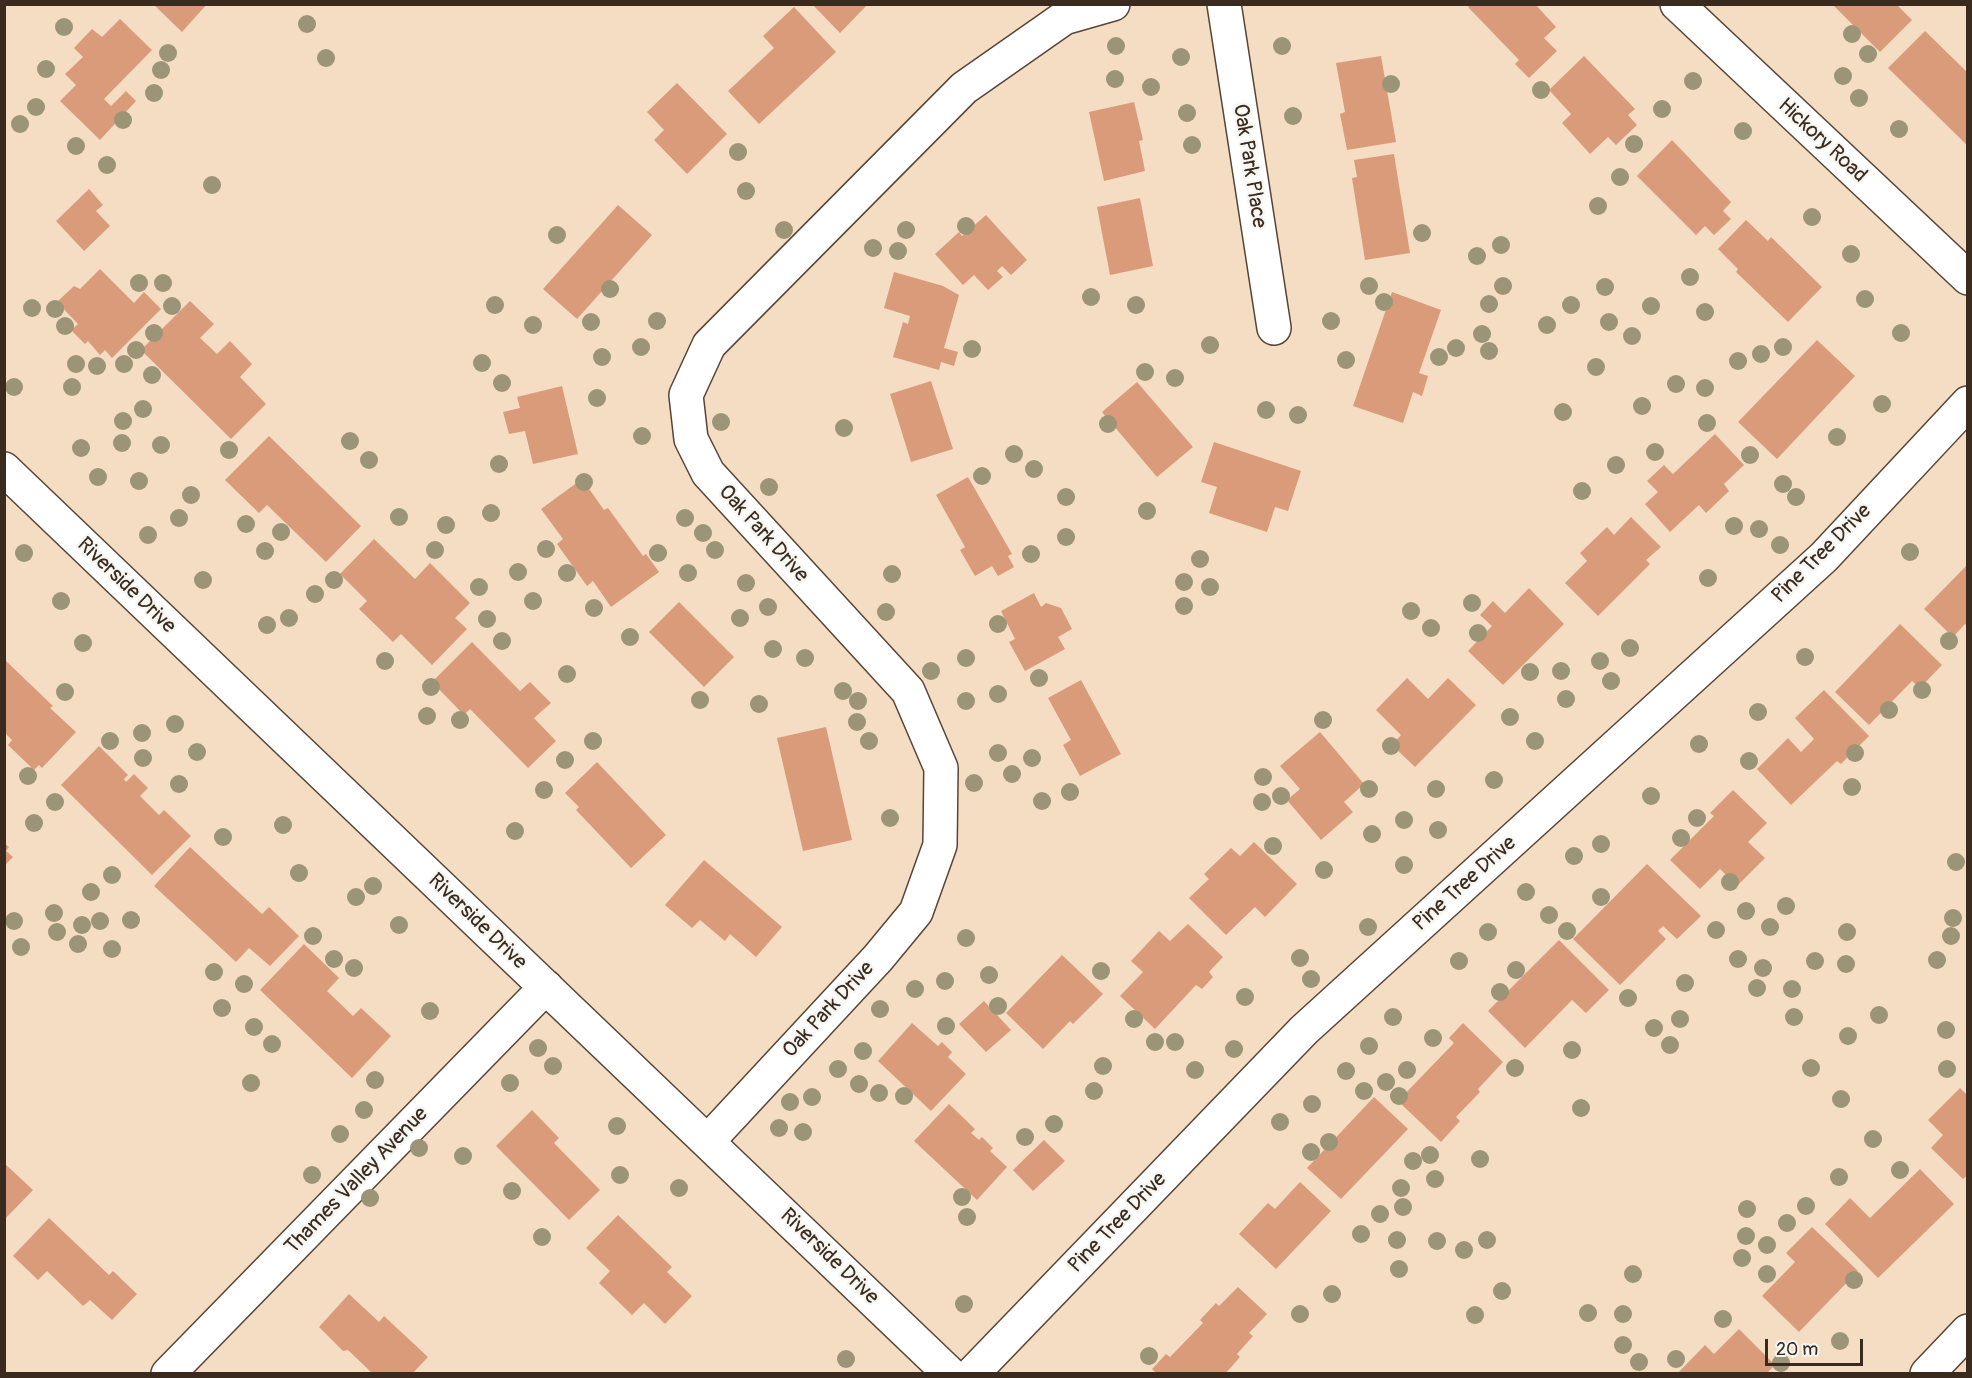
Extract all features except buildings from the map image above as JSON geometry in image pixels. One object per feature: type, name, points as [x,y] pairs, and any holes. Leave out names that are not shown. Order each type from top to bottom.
[{"type":"street","name":"Oak Park Drive","points":[[708,1141],[878,958],[916,912],[940,846],[941,768],[908,692],[708,474],[691,439],[686,395],[709,345],[964,88],[1064,18],[1113,4]]},
{"type":"street","name":"Oak Park Place","points":[[1224,4],[1274,328]]},
{"type":"street","name":"Hickory Road","points":[[1677,4],[1968,278]]},
{"type":"street","name":"Pine Tree Drive","points":[[972,1374],[1304,1030],[1824,556],[1968,403]]},
{"type":"street","name":"Riverside Drive","points":[[4,469],[950,1374]]},
{"type":"street","name":"Thames Valley Avenue","points":[[184,1369],[546,987]]},
{"type":"street","points":[[1927,1374],[1968,1331]]}]
